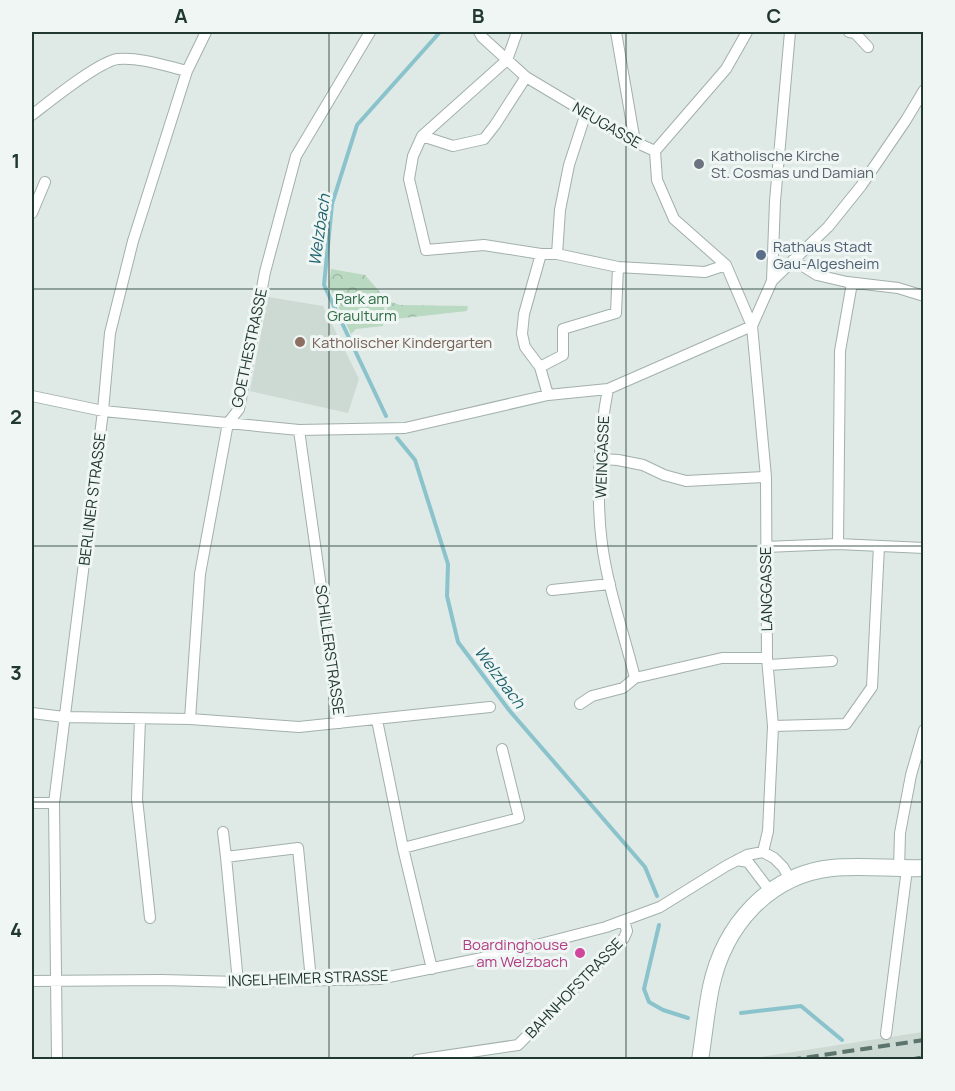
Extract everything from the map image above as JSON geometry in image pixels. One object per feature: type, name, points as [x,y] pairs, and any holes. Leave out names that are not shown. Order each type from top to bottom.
[{"type":"main road","points":[[700,1059],[711,987],[719,960],[738,923],[752,906],[770,891],[790,879],[831,868],[910,869]]},
{"type":"street","name":"BERLINER STRASSE","points":[[57,981],[54,803],[103,411],[110,333],[133,241],[187,71],[206,32]]},
{"type":"street","name":"GOETHESTRASSE","points":[[190,719],[200,574],[228,423],[239,409],[265,272],[296,156],[370,32]]},
{"type":"street","name":"NEUGASSE","points":[[479,32],[526,77],[635,142],[655,151],[657,180],[674,219],[726,265]]},
{"type":"street","points":[[516,32],[507,60],[422,136],[413,156],[409,179],[426,250],[484,245],[541,254],[557,254],[618,267],[705,272],[726,265],[752,326]]},
{"type":"street","points":[[616,32],[635,142]]},
{"type":"street","points":[[655,151],[726,69],[747,32]]},
{"type":"street","points":[[772,281],[775,201],[790,32]]},
{"type":"street","points":[[849,32],[855,33],[868,46]]},
{"type":"street","points":[[32,115],[95,70],[116,59],[140,60],[187,71]]},
{"type":"street","points":[[422,136],[453,146],[484,139],[526,77]]},
{"type":"street","points":[[32,396],[103,411],[299,430],[405,428],[548,395],[608,389],[752,326],[772,281],[828,227],[861,186],[924,90]]},
{"type":"street","points":[[914,106],[924,114]]},
{"type":"street","points":[[557,254],[560,210],[569,165],[586,113]]},
{"type":"street","points":[[32,213],[45,182]]},
{"type":"street","points":[[541,254],[524,314],[522,334],[525,346],[540,367],[548,395]]},
{"type":"street","points":[[793,260],[817,275],[852,283],[898,288],[924,296]]},
{"type":"street","points":[[540,367],[563,355],[563,329],[616,313],[618,267]]},
{"type":"street","points":[[838,544],[840,351],[852,283]]},
{"type":"street","name":"LANGGASSE","points":[[752,326],[766,477],[768,662],[773,726],[768,831],[763,852]]},
{"type":"street","name":"WEINGASSE","points":[[608,389],[602,420],[600,488],[602,544],[635,678]]},
{"type":"street","name":"SCHILLERSTRASSE","points":[[299,430],[340,723],[490,706]]},
{"type":"street","points":[[601,459],[643,465],[664,475],[686,481],[766,477]]},
{"type":"street","points":[[765,547],[838,544],[924,548]]},
{"type":"street","points":[[773,726],[846,724],[872,687],[879,546]]},
{"type":"street","points":[[552,590],[610,584]]},
{"type":"street","points":[[580,704],[592,696],[623,688],[635,678],[722,658],[768,662],[832,661]]},
{"type":"street","points":[[32,713],[64,717],[190,719],[299,727],[340,723]]},
{"type":"street","points":[[140,719],[137,799],[150,918]]},
{"type":"street","points":[[377,720],[403,848],[432,969]]},
{"type":"street","points":[[886,1034],[910,869],[900,833],[911,775],[924,730]]},
{"type":"street","points":[[403,848],[519,818],[501,749]]},
{"type":"street","points":[[32,803],[54,803]]},
{"type":"street","points":[[223,832],[238,982]]},
{"type":"street","points":[[226,856],[298,848],[311,981]]},
{"type":"street","points":[[763,852],[778,862],[790,879]]},
{"type":"street","name":"BAHNHOFSTRASSE","points":[[417,1059],[518,1045],[624,938],[627,931],[624,921],[660,907],[736,860],[763,852]]},
{"type":"street","points":[[736,860],[748,862],[770,891]]},
{"type":"street","name":"INGELHEIMER STRASSE","points":[[32,981],[238,982],[378,979],[502,954],[624,921]]},
{"type":"street","points":[[57,981],[57,1059]]},
{"type":"shaded area","name":"Katholischer Kindergarten","points":[[268,297],[323,306],[359,379],[348,413],[250,391]]},
{"type":"shaded area","points":[[923,1032],[923,1059],[741,1060]]},
{"type":"green space","name":"Park am Graulturm","points":[[331,269],[365,275],[385,298],[383,326],[356,329],[351,334],[329,286]]},
{"type":"green space","points":[[388,301],[400,305],[468,306],[467,311],[386,320]]},
{"type":"waterway","name":"Welzbach","points":[[386,416],[324,285],[332,204],[357,125],[440,32]]},
{"type":"waterway","name":"Welzbach","points":[[397,438],[415,460],[448,564],[447,596],[458,642],[509,710],[645,867],[657,896]]},
{"type":"waterway","name":"Welzbach","points":[[659,925],[644,989],[649,1002],[663,1010],[688,1018]]},
{"type":"waterway","name":"Welzbach","points":[[741,1013],[801,1006],[842,1040]]},
{"type":"railway","points":[[789,1060],[924,1040]]},
{"type":"railway","points":[[909,1060],[924,1057]]},
{"type":"place","name":"Katholische Kirche St. Cosmas und Damian","points":[[699,164]]},
{"type":"place","name":"Rathaus Stadt Gau-Algesheim","points":[[761,255]]},
{"type":"place","name":"Katholischer Kindergarten","points":[[300,342]]},
{"type":"place","name":"Boardinghouse am Welzbach","points":[[580,953]]}]
